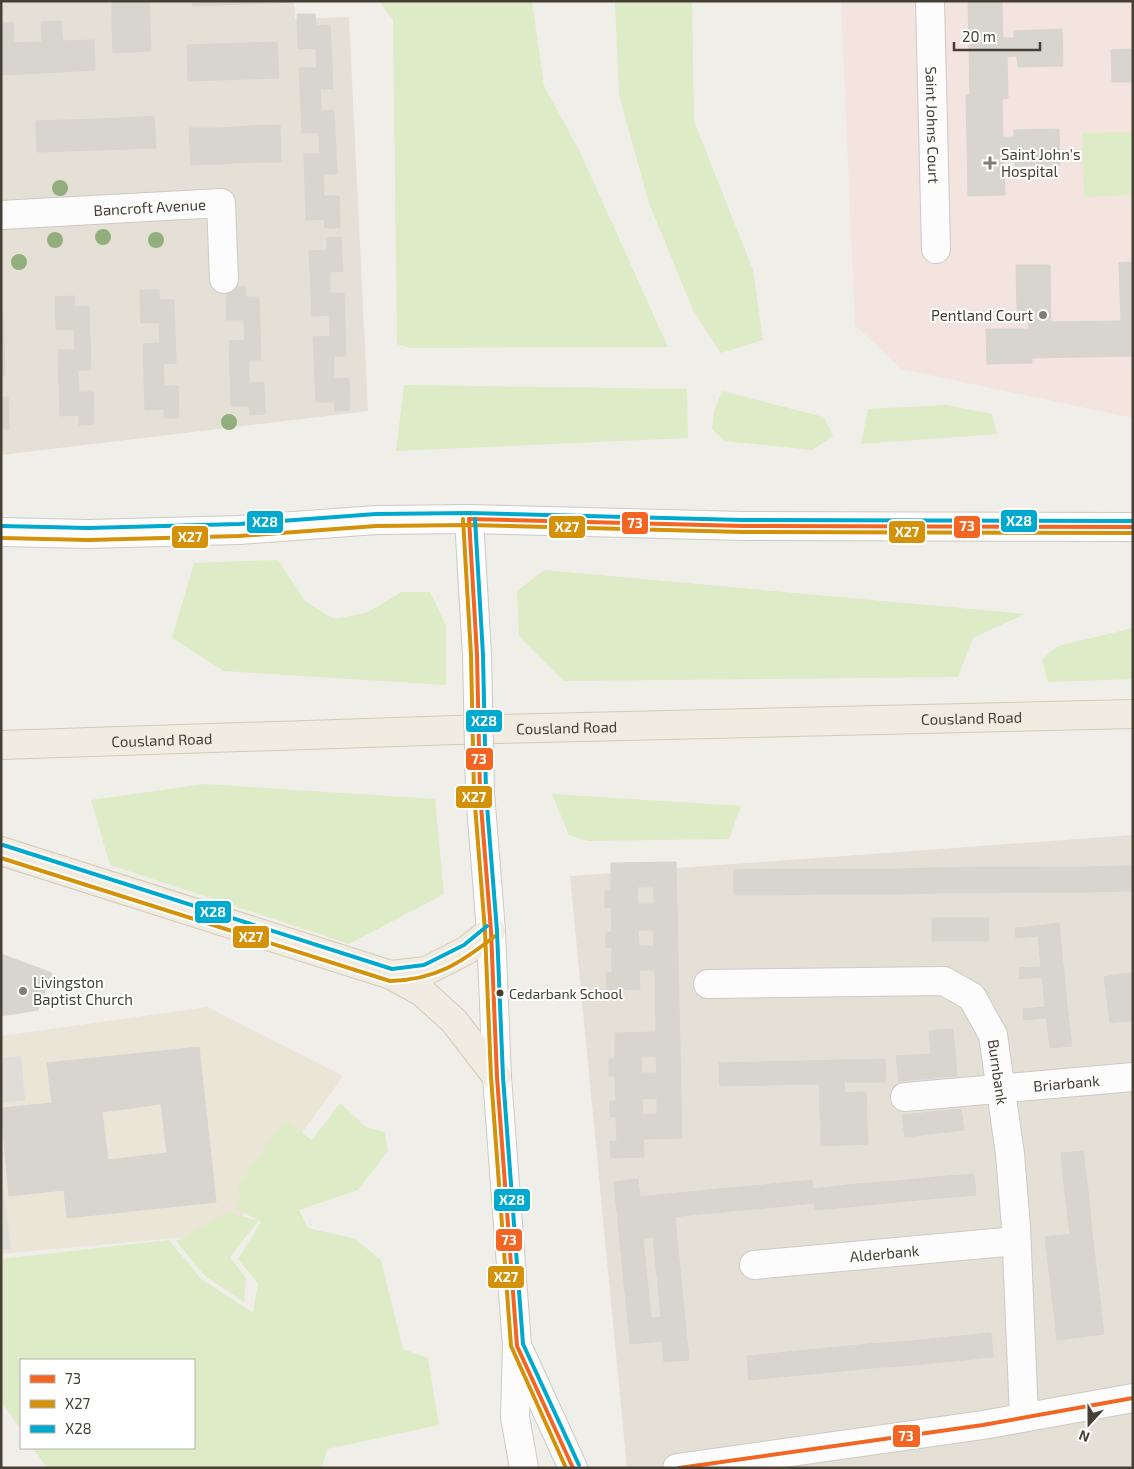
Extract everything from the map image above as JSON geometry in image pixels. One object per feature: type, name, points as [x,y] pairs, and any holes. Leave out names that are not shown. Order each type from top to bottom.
[{"type":"main road","name":"Cousland Road","points":[[1,745],[446,730],[1133,714]]},
{"type":"main road","points":[[1,851],[391,975],[422,992],[454,1021],[497,1077]]},
{"type":"main road","points":[[391,975],[426,971],[467,950],[491,930]]},
{"type":"street","name":"Saint Johns Court","points":[[930,1],[936,249]]},
{"type":"street","name":"Bancroft Avenue","points":[[1,215],[221,203],[224,279]]},
{"type":"street","points":[[469,519],[477,655],[480,793],[491,930],[497,1077],[517,1346],[515,1417],[524,1468]]},
{"type":"street","points":[[1,532],[88,534],[240,530],[376,520],[469,519],[753,526],[1133,527]]},
{"type":"street","name":"Burnbank","points":[[708,984],[944,981],[972,997],[992,1035],[1008,1138],[1016,1241],[1024,1418]]},
{"type":"street","name":"Briarbank","points":[[905,1098],[1133,1077]]},
{"type":"street","name":"Alderbank","points":[[754,1265],[1016,1241]]},
{"type":"street","points":[[517,1346],[573,1468]]},
{"type":"street","points":[[677,1468],[1024,1418],[1133,1398]]},
{"type":"shaded area","points":[[1,1],[294,1],[295,19],[349,17],[368,411],[1,455]]},
{"type":"shaded area","name":"Saint John's Hospital","points":[[841,1],[1133,1],[1133,418],[901,369],[855,325]]},
{"type":"shaded area","points":[[1133,835],[1133,1468],[627,1468],[570,876]]},
{"type":"shaded area","points":[[207,1007],[343,1076],[230,1233],[1,1254],[1,1036]]},
{"type":"shaded area","points":[[21,1056],[25,1100],[1,1103],[1,1058]]},
{"type":"shaded area","points":[[1,1169],[11,1249],[1,1250]]},
{"type":"green space","points":[[379,1],[532,1],[544,86],[580,152],[668,347],[411,348],[397,344],[393,20]]},
{"type":"green space","points":[[615,1],[692,1],[694,121],[753,270],[763,340],[721,353],[693,310],[649,203],[619,95]]},
{"type":"green space","points":[[1133,132],[1133,195],[1084,197],[1082,133]]},
{"type":"green space","points":[[404,385],[687,389],[688,438],[396,451]]},
{"type":"green space","points":[[722,391],[824,417],[833,436],[812,450],[725,441],[712,429],[714,411]]},
{"type":"green space","points":[[946,405],[992,414],[997,434],[861,444],[868,409]]},
{"type":"green space","points":[[278,560],[306,602],[334,619],[366,613],[402,592],[430,592],[446,625],[446,685],[224,671],[172,638],[194,563]]},
{"type":"green space","points":[[544,570],[1025,614],[973,638],[958,677],[564,681],[519,636],[517,591]]},
{"type":"green space","points":[[1133,628],[1133,679],[1048,682],[1042,659],[1058,646]]},
{"type":"green space","points":[[205,784],[435,799],[444,894],[349,944],[110,865],[91,800]]},
{"type":"green space","points":[[552,794],[741,806],[729,839],[588,841],[569,835]]},
{"type":"green space","points":[[340,1103],[366,1127],[385,1132],[388,1151],[358,1190],[299,1210],[308,1228],[355,1239],[381,1260],[403,1349],[428,1358],[439,1425],[327,1449],[322,1468],[47,1468],[34,1449],[195,1449],[195,1359],[20,1359],[20,1429],[1,1401],[1,1259],[169,1240],[201,1279],[253,1313],[258,1283],[238,1259],[261,1222],[234,1207],[241,1197],[237,1187],[284,1120],[312,1140]]},
{"type":"green space","points":[[228,1212],[258,1221],[230,1257],[246,1278],[244,1302],[205,1276],[176,1241]]},
{"type":"building","points":[[112,1],[149,1],[150,21],[112,22]]},
{"type":"building","points":[[192,1],[243,1],[243,4],[193,6]]},
{"type":"building","points":[[243,1],[292,1],[292,2],[243,4]]},
{"type":"building","points":[[968,1],[1002,1],[1003,38],[1014,38],[1014,31],[1062,29],[1063,66],[1018,67],[1017,56],[1007,57],[1008,98],[1002,99],[1003,137],[1014,137],[1014,130],[1059,129],[1060,165],[1015,166],[1015,155],[1004,156],[1005,195],[968,196],[966,95],[970,95]]},
{"type":"building","points":[[297,14],[315,14],[316,26],[330,25],[333,89],[320,89],[321,111],[334,110],[337,174],[323,174],[324,196],[339,196],[340,228],[325,228],[324,219],[306,220],[304,154],[320,154],[319,133],[302,133],[299,68],[317,68],[316,48],[298,49]]},
{"type":"building","points":[[61,21],[63,41],[94,40],[95,70],[43,73],[41,22]]},
{"type":"building","points":[[150,21],[151,51],[113,53],[112,22]]},
{"type":"building","points":[[1,23],[13,23],[14,43],[42,42],[43,73],[1,75]]},
{"type":"building","points":[[277,42],[279,78],[248,79],[247,43]]},
{"type":"building","points":[[247,43],[248,79],[218,80],[217,44]]},
{"type":"building","points":[[217,44],[218,80],[188,81],[187,45]]},
{"type":"building","points":[[1133,49],[1133,82],[1112,82],[1111,50]]},
{"type":"building","points":[[154,116],[156,148],[126,149],[125,118]]},
{"type":"building","points":[[125,118],[126,149],[97,150],[95,119]]},
{"type":"building","points":[[95,119],[97,150],[67,151],[66,120]]},
{"type":"building","points":[[66,120],[67,151],[37,152],[36,121]]},
{"type":"building","points":[[280,125],[281,162],[251,162],[250,126]]},
{"type":"building","points":[[250,126],[251,162],[221,164],[219,128]]},
{"type":"building","points":[[189,128],[219,128],[221,164],[191,165]]},
{"type":"building","points":[[341,237],[343,271],[330,272],[330,293],[344,293],[346,356],[334,356],[334,379],[349,378],[350,410],[335,411],[334,402],[316,402],[313,337],[330,336],[329,315],[312,316],[309,251],[327,250],[327,238]]},
{"type":"building","name":"Pentland Court","points":[[1133,262],[1133,356],[1032,358],[1032,363],[987,364],[986,329],[1029,329],[1028,320],[1036,319],[1035,311],[1017,312],[1016,265],[1050,265],[1051,322],[1121,321],[1119,263]]},
{"type":"building","points":[[226,287],[245,287],[246,297],[259,297],[261,360],[249,360],[249,383],[264,382],[265,414],[250,415],[249,406],[231,406],[229,341],[245,340],[244,320],[227,320]]},
{"type":"building","points":[[140,290],[159,290],[160,300],[174,300],[176,363],[163,364],[164,386],[178,386],[179,418],[164,418],[164,409],[145,410],[143,344],[160,343],[159,323],[141,323]]},
{"type":"building","points":[[75,296],[75,307],[89,306],[91,370],[78,370],[79,392],[93,392],[94,424],[79,425],[79,415],[60,416],[58,350],[75,350],[74,329],[56,330],[55,297]]},
{"type":"building","points":[[1,311],[3,311],[5,375],[1,375]]},
{"type":"building","points":[[1,397],[8,397],[9,429],[1,429]]},
{"type":"building","points":[[676,862],[682,1138],[643,1139],[644,1157],[611,1158],[610,1141],[617,1141],[616,1117],[610,1117],[610,1101],[616,1101],[615,1076],[609,1076],[609,1059],[615,1059],[615,1033],[656,1032],[655,970],[639,970],[640,989],[607,990],[606,973],[612,973],[612,948],[606,948],[606,932],[612,932],[611,907],[605,908],[605,891],[611,890],[611,863]],"holes":[[[637,887],[654,887],[654,904],[638,904]],[[638,930],[654,930],[654,946],[639,946]],[[641,1056],[656,1056],[657,1073],[642,1073]],[[657,1098],[657,1114],[643,1115],[642,1099]]]},
{"type":"building","points":[[1127,866],[1133,866],[1133,891],[1127,891]]},
{"type":"building","points":[[1127,866],[1127,891],[1085,892],[1085,867]]},
{"type":"building","points":[[979,867],[1039,867],[1039,892],[979,893]]},
{"type":"building","points":[[979,867],[979,893],[935,893],[935,868]]},
{"type":"building","points":[[1039,867],[1085,867],[1085,892],[1039,892]]},
{"type":"building","points":[[935,868],[935,893],[897,894],[896,869]]},
{"type":"building","points":[[777,869],[777,895],[734,895],[734,870]]},
{"type":"building","points":[[777,869],[817,869],[818,894],[777,895]]},
{"type":"building","points":[[817,869],[856,869],[856,894],[818,894]]},
{"type":"building","points":[[856,869],[896,869],[897,894],[856,894]]},
{"type":"building","points":[[932,918],[989,918],[989,941],[932,941]]},
{"type":"building","points":[[1059,923],[1063,964],[1041,967],[1037,926]]},
{"type":"building","points":[[1037,926],[1038,936],[1016,938],[1015,928]]},
{"type":"building","name":"Livingston Baptist Church","points":[[1,954],[52,973],[38,1010],[1,1016]]},
{"type":"building","points":[[1063,964],[1067,1005],[1045,1007],[1041,967]]},
{"type":"building","points":[[1041,967],[1042,977],[1020,979],[1019,968]]},
{"type":"building","points":[[1133,973],[1133,1020],[1128,1021],[1121,974]]},
{"type":"building","points":[[1121,974],[1128,1021],[1110,1023],[1104,977]]},
{"type":"building","points":[[1067,1005],[1072,1046],[1050,1048],[1045,1007]]},
{"type":"building","points":[[1045,1007],[1046,1018],[1024,1020],[1023,1009]]},
{"type":"building","points":[[953,1029],[957,1076],[899,1081],[896,1056],[931,1054],[929,1031]]},
{"type":"building","points":[[199,1047],[216,1202],[67,1218],[64,1190],[9,1196],[1,1108],[52,1103],[47,1063]],"holes":[[[161,1104],[167,1153],[108,1160],[102,1112]]]},
{"type":"building","points":[[885,1059],[886,1082],[844,1082],[845,1093],[820,1094],[819,1084],[720,1086],[719,1063]]},
{"type":"building","points":[[866,1092],[867,1110],[820,1111],[820,1094]]},
{"type":"building","points":[[961,1109],[964,1130],[905,1137],[902,1115]]},
{"type":"building","points":[[867,1110],[867,1127],[821,1128],[820,1111]]},
{"type":"building","points":[[867,1127],[868,1144],[821,1146],[821,1128]]},
{"type":"building","points":[[1083,1151],[1088,1191],[1065,1194],[1061,1153]]},
{"type":"building","points":[[974,1174],[976,1195],[938,1198],[936,1177]]},
{"type":"building","points":[[936,1177],[938,1198],[898,1202],[896,1181]]},
{"type":"building","points":[[638,1179],[640,1197],[648,1196],[650,1219],[675,1217],[689,1360],[664,1362],[662,1341],[630,1344],[614,1182]],"holes":[[[653,1237],[661,1317],[651,1318],[643,1238]]]},
{"type":"building","points":[[812,1180],[814,1203],[775,1207],[773,1184]]},
{"type":"building","points":[[896,1181],[898,1202],[858,1206],[856,1184]]},
{"type":"building","points":[[773,1184],[775,1207],[732,1211],[729,1188]]},
{"type":"building","points":[[856,1184],[858,1206],[815,1210],[813,1189]]},
{"type":"building","points":[[729,1188],[732,1211],[650,1219],[648,1196]]},
{"type":"building","points":[[1088,1191],[1092,1232],[1070,1234],[1065,1194]]},
{"type":"building","points":[[1092,1232],[1094,1249],[1047,1254],[1045,1237]]},
{"type":"building","points":[[1094,1249],[1096,1266],[1049,1271],[1047,1254]]},
{"type":"building","points":[[1096,1266],[1098,1283],[1051,1288],[1049,1271]]},
{"type":"building","points":[[1098,1283],[1100,1300],[1053,1305],[1051,1288]]},
{"type":"building","points":[[1100,1300],[1102,1317],[1055,1322],[1053,1305]]},
{"type":"building","points":[[1102,1317],[1104,1334],[1057,1340],[1055,1322]]},
{"type":"building","points":[[991,1333],[993,1357],[953,1361],[950,1337]]},
{"type":"building","points":[[950,1337],[953,1361],[912,1365],[910,1341]]},
{"type":"building","points":[[910,1341],[912,1365],[871,1368],[869,1344]]},
{"type":"building","points":[[869,1344],[871,1368],[831,1372],[828,1348]]},
{"type":"building","points":[[828,1348],[831,1372],[790,1376],[788,1352]]},
{"type":"building","points":[[788,1352],[790,1376],[749,1380],[747,1356]]},
{"type":"transit line","name":"X28","points":[[1,526],[88,528],[239,524],[376,514],[469,513],[743,520],[1133,521]]},
{"type":"transit line","name":"X27","points":[[463,519],[471,655],[474,793],[485,931],[491,1077],[511,1346],[566,1468]]},
{"type":"transit line","name":"73","points":[[469,519],[477,655],[480,793],[491,931],[497,1077],[517,1346],[573,1468]]},
{"type":"transit line","name":"73","points":[[469,519],[743,526],[1133,527]]},
{"type":"transit line","name":"X28","points":[[475,519],[483,655],[486,793],[497,931],[503,1077],[523,1344],[579,1465]]},
{"type":"transit line","name":"X27","points":[[1,538],[88,540],[239,536],[376,526],[469,525],[743,532],[1133,533]]},
{"type":"transit line","name":"X28","points":[[3,845],[392,969],[424,965],[464,945],[487,926]]},
{"type":"transit line","name":"X27","points":[[1,858],[390,981],[421,977],[447,968],[459,962],[495,936]]},
{"type":"transit line","name":"73","points":[[679,1468],[983,1425],[1133,1398]]},
{"type":"place","name":"Saint John's Hospital","points":[[990,163]]},
{"type":"place","name":"Pentland Court","points":[[1043,315]]},
{"type":"place","name":"Livingston Baptist Church","points":[[23,991]]},
{"type":"place","name":"Cedarbank School","points":[[500,993]]}]
